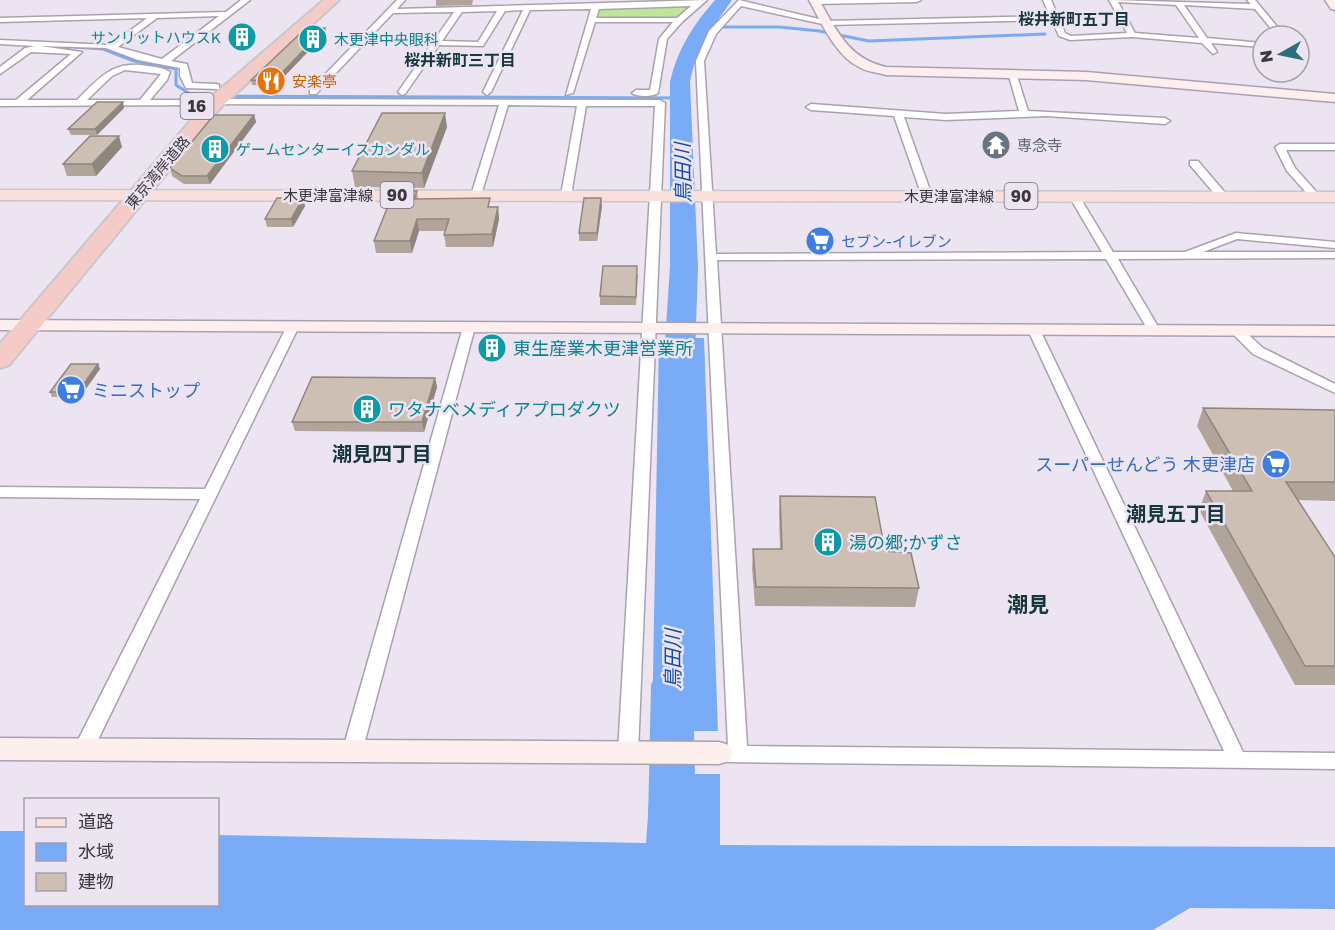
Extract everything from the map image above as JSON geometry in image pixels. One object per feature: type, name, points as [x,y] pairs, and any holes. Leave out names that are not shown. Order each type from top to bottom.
[{"type":"highway","name":"東京湾岸道路","points":[[0,360],[9,327],[214,96],[313,0]]},
{"type":"highway","name":"東京湾岸道路","points":[[214,96],[332,0]]},
{"type":"main road","name":"木更津富津線","points":[[0,195],[656,195]]},
{"type":"main road","name":"90","points":[[656,195],[707,195]]},
{"type":"main road","name":"木更津富津線","points":[[707,195],[1335,197]]},
{"type":"street","points":[[163,63],[246,0]]},
{"type":"street","points":[[313,92],[401,0]]},
{"type":"street","points":[[814,1],[917,0]]},
{"type":"street","points":[[1047,0],[1062,34],[1070,38],[1132,35],[1251,44]]},
{"type":"street","points":[[1113,0],[1132,35]]},
{"type":"street","points":[[1119,0],[1258,8]]},
{"type":"street","points":[[1251,0],[1271,24]]},
{"type":"street","points":[[814,1],[827,23],[856,60],[871,68],[904,72],[1121,78],[1335,98]]},
{"type":"street","points":[[390,11],[460,9],[491,4],[503,8],[701,2]]},
{"type":"street","points":[[654,98],[663,39],[679,20],[701,2]]},
{"type":"street","points":[[729,754],[714,328],[700,61],[712,33],[742,2],[827,23],[1055,18]]},
{"type":"street","points":[[1178,3],[1213,52]]},
{"type":"street","points":[[569,93],[596,6]]},
{"type":"street","points":[[488,92],[528,7]]},
{"type":"street","points":[[436,43],[480,44],[503,8]]},
{"type":"street","points":[[402,92],[460,9]]},
{"type":"street","points":[[0,20],[227,14]]},
{"type":"street","points":[[111,48],[156,16]]},
{"type":"street","points":[[591,20],[679,20]]},
{"type":"street","points":[[0,42],[42,42],[111,48],[163,63],[184,66],[184,76],[189,86],[214,96],[504,103],[654,98]]},
{"type":"street","points":[[0,72],[28,50],[36,48],[78,52],[18,103]]},
{"type":"street","points":[[79,103],[116,67],[129,65],[166,72],[164,78],[143,103]]},
{"type":"street","points":[[1013,76],[1024,113]]},
{"type":"street","points":[[0,103],[143,103],[214,96],[313,92],[569,93],[654,98],[660,103],[649,327],[638,753]]},
{"type":"street","points":[[566,195],[582,102]]},
{"type":"street","points":[[476,195],[504,103]]},
{"type":"street","points":[[812,108],[946,117],[1024,113],[1165,121]]},
{"type":"street","points":[[898,114],[927,196]]},
{"type":"street","points":[[1316,197],[1291,169],[1280,147],[1335,147]]},
{"type":"street","points":[[1194,163],[1223,197]]},
{"type":"street","points":[[1074,196],[1154,330]]},
{"type":"street","points":[[1179,256],[1236,236],[1335,245]]},
{"type":"street","points":[[710,257],[1335,255]]},
{"type":"street","points":[[83,750],[294,326]]},
{"type":"street","points":[[9,327],[649,327],[1335,331]]},
{"type":"street","points":[[351,752],[469,327]]},
{"type":"street","points":[[1034,330],[1237,759]]},
{"type":"street","points":[[1236,331],[1258,351],[1335,389]]},
{"type":"street","points":[[0,492],[210,494]]},
{"type":"street","points":[[0,749],[1335,761]]},
{"type":"green space","points":[[688,7],[675,18],[596,18],[597,9]]},
{"type":"water","points":[[659,338],[704,338],[718,731],[652,731]]},
{"type":"water","points":[[651,774],[720,774],[720,845],[1335,847],[1335,909],[1190,908],[1153,930],[0,930],[0,831],[24,831],[24,906],[219,906],[219,835],[646,843]]},
{"type":"building","points":[[306,28],[325,28],[274,81],[251,80]]},
{"type":"building","points":[[97,102],[123,102],[95,129],[68,129]]},
{"type":"building","points":[[382,113],[445,113],[422,173],[352,171]]},
{"type":"building","name":"ゲームセンターイスカンダル","points":[[214,115],[254,115],[207,176],[182,176],[170,168]]},
{"type":"building","points":[[90,136],[119,136],[92,164],[63,164]]},
{"type":"building","points":[[394,191],[417,191],[414,199],[490,198],[488,207],[498,207],[492,234],[444,235],[449,219],[417,219],[410,241],[374,241]]},
{"type":"building","points":[[277,198],[303,198],[291,219],[265,219]]},
{"type":"building","points":[[584,198],[601,198],[597,233],[579,233]]},
{"type":"building","points":[[603,266],[637,266],[636,297],[600,296]]},
{"type":"building","name":"ミニストップ","points":[[71,364],[98,364],[78,392],[50,392]]},
{"type":"building","name":"ワタナベメディアプロダクツ","points":[[312,377],[435,378],[422,422],[292,422]]},
{"type":"building","points":[[1203,408],[1335,410],[1335,482],[1286,482],[1335,557],[1335,666],[1305,666],[1206,491],[1252,491]]},
{"type":"building","name":"湯の郷;かずさ","points":[[780,496],[875,497],[885,551],[911,553],[919,588],[756,587],[753,549],[782,549]]},
{"type":"waterway","name":"鳥田川","points":[[678,386],[684,267],[680,82],[690,47],[708,19],[724,0]]},
{"type":"waterway","points":[[701,27],[780,27],[819,31],[869,41],[1045,34]]},
{"type":"waterway","points":[[75,47],[103,49],[134,61],[176,69],[176,85],[193,96],[681,98]]},
{"type":"waterway","name":"鳥田川","points":[[672,685],[672,821]]},
{"type":"place","name":"サンリットハウスK","points":[[242,37]]},
{"type":"place","name":"木更津中央眼科","points":[[313,39]]},
{"type":"place","name":"安楽亭","points":[[271,81]]},
{"type":"place","name":"専念寺","points":[[996,145]]},
{"type":"place","name":"ゲームセンターイスカンダル","points":[[215,149]]},
{"type":"place","name":"セブン-イレブン","points":[[820,241]]},
{"type":"place","name":"東生産業木更津営業所","points":[[492,348]]},
{"type":"place","name":"ミニストップ","points":[[71,390]]},
{"type":"place","name":"ワタナベメディアプロダクツ","points":[[367,409]]},
{"type":"place","name":"スーパーせんどう 木更津店","points":[[1276,464]]},
{"type":"place","name":"湯の郷;かずさ","points":[[828,542]]},
{"type":"district","name":"桜井新町五丁目","points":[[1074,19]]},
{"type":"district","name":"桜井新町三丁目","points":[[460,60]]},
{"type":"district","name":"潮見四丁目","points":[[382,453]]},
{"type":"district","name":"潮見五丁目","points":[[1176,513]]},
{"type":"district","name":"潮見","points":[[1028,604]]}]
